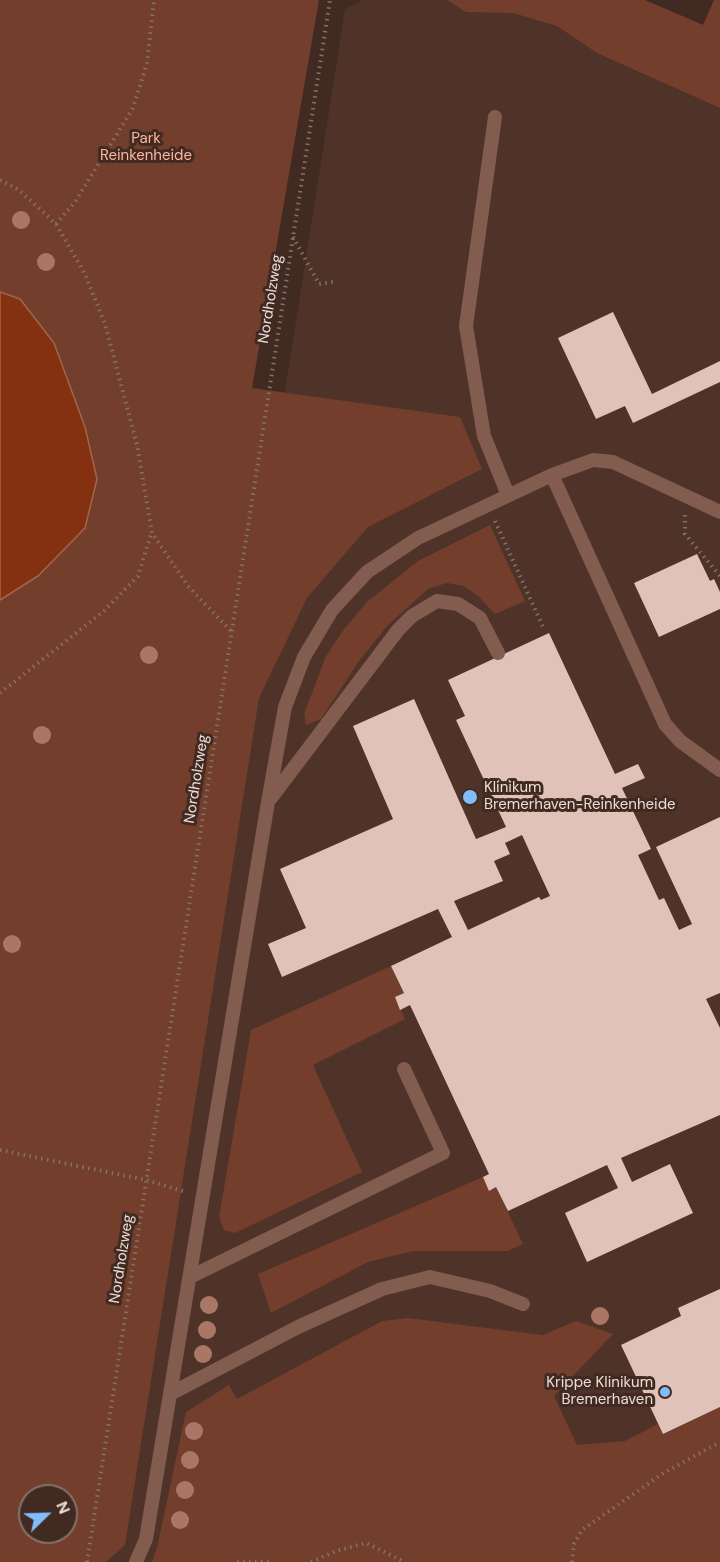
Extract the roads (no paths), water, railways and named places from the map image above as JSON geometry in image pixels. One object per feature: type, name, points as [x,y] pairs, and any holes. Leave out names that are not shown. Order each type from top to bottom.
[{"type":"lane","points":[[495,117],[466,326],[484,436],[508,495]]},
{"type":"lane","points":[[136,1562],[146,1539],[267,802],[285,708],[304,657],[332,610],[367,572],[418,538],[552,475],[593,460],[613,462],[720,512]]},
{"type":"lane","points":[[552,475],[665,724],[680,741],[720,770]]},
{"type":"lane","points":[[267,802],[398,630],[412,616],[437,601],[458,603],[480,618],[498,653]]},
{"type":"lane","points":[[190,1277],[443,1153],[404,1069]]},
{"type":"lane","points":[[170,1394],[298,1328],[382,1289],[421,1279],[430,1277],[490,1291],[523,1304]]},
{"type":"place","name":"Klinikum Bremerhaven-Reinkenheide","points":[[470,797]]},
{"type":"place","name":"Krippe Klinikum Bremerhaven","points":[[665,1392]]},
{"type":"park label","name":"Park Reinkenheide","points":[[146,148]]}]
